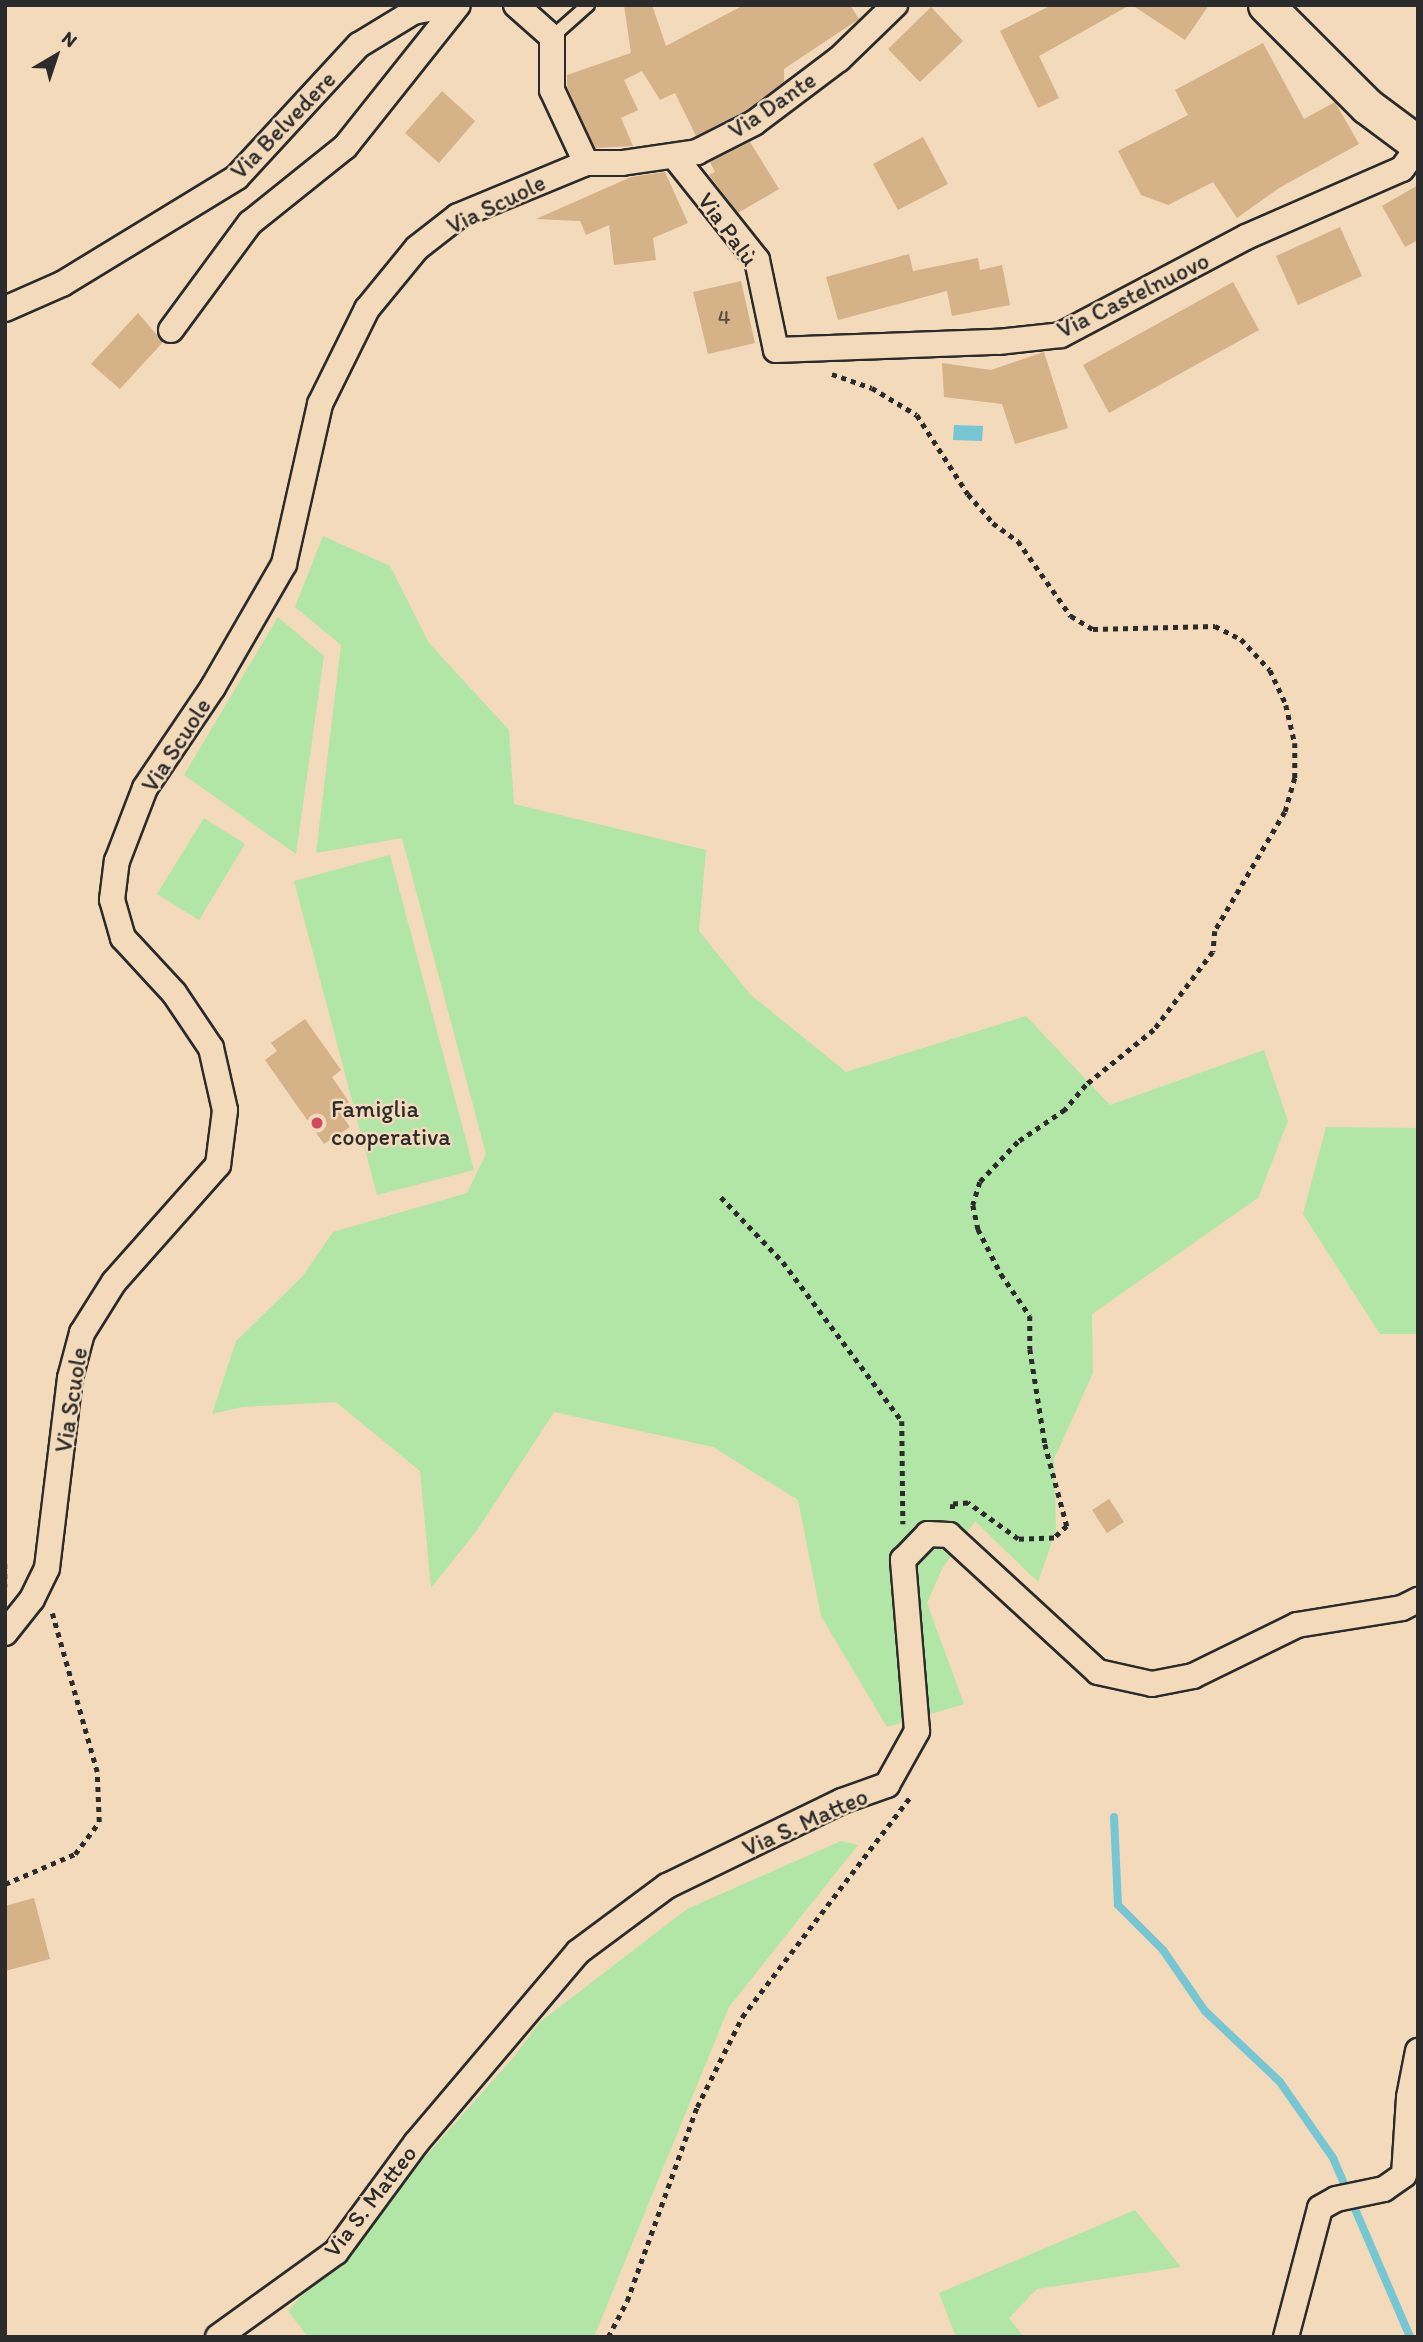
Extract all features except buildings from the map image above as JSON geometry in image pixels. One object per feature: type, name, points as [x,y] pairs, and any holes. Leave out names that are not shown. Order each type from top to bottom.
[{"type":"street","name":"Via Belvedere","points":[[5,309],[62,284],[237,177],[359,45],[413,12],[450,5]]},
{"type":"street","name":"Via Belvedere","points":[[171,330],[250,223],[345,147],[457,5]]},
{"type":"street","points":[[516,5],[552,37],[552,90],[586,163]]},
{"type":"street","name":"Via Dante","points":[[586,163],[697,152],[754,124],[839,59],[895,5]]},
{"type":"street","name":"Via Castelnuovo","points":[[783,350],[998,342],[1061,335],[1246,237],[1402,169],[1418,145],[1367,106],[1266,5]]},
{"type":"street","name":"Via Palù","points":[[674,156],[757,260],[783,350]]},
{"type":"street","name":"Via Scuole","points":[[35,1592],[47,1568],[70,1378],[82,1333],[114,1282],[218,1166],[225,1110],[211,1048],[174,993],[123,938],[112,900],[117,861],[145,788],[214,687],[284,564],[320,404],[367,309],[416,248],[458,216],[586,163]]},
{"type":"street","points":[[903,1560],[928,1534],[949,1535],[1098,1672],[1152,1684],[1193,1676],[1297,1625],[1402,1608],[1418,1600]]},
{"type":"street","name":"Via S. Matteo","points":[[218,2337],[336,2252],[416,2143],[578,1952],[667,1886],[842,1801],[887,1785],[917,1731],[903,1560]]},
{"type":"street","points":[[5,1633],[35,1592]]},
{"type":"street","points":[[1286,2337],[1320,2208],[1336,2199],[1384,2189],[1404,2175],[1411,2161],[1409,2098],[1418,2051]]},
{"type":"lane","points":[[552,37],[588,5]]},
{"type":"path","points":[[783,350],[825,371],[872,388],[916,415],[968,494],[993,523],[1018,541],[1071,616],[1093,629],[1215,626],[1241,639],[1270,670],[1286,705],[1295,743],[1295,778],[1285,812],[1215,931],[1213,952],[1153,1030],[1086,1085],[1065,1110],[1018,1142],[980,1182],[973,1205],[978,1229],[1001,1274],[1030,1316],[1030,1349],[1045,1444],[1067,1526],[1054,1538],[1018,1539],[968,1503],[953,1504],[949,1535]]},
{"type":"path","points":[[721,1198],[783,1262],[902,1421],[903,1560]]},
{"type":"path","points":[[5,1564],[5,1587]]},
{"type":"path","points":[[5,1884],[75,1854],[99,1822],[97,1772],[54,1618],[35,1592]]},
{"type":"path","points":[[608,2337],[641,2263],[697,2107],[742,2017],[913,1793]]},
{"type":"green space","points":[[323,536],[390,566],[429,643],[509,730],[514,804],[706,850],[699,931],[751,995],[846,1072],[1026,1016],[1110,1105],[1264,1050],[1288,1121],[1258,1198],[1092,1314],[1093,1373],[1054,1459],[1056,1530],[1038,1582],[975,1521],[942,1569],[927,1603],[964,1704],[887,1727],[821,1616],[798,1500],[713,1447],[554,1412],[478,1529],[431,1588],[420,1471],[336,1402],[242,1407],[212,1414],[236,1341],[302,1277],[333,1232],[467,1193],[486,1154],[402,838],[316,853],[341,645],[295,607]]},
{"type":"green space","points":[[278,617],[324,656],[296,854],[184,775]]},
{"type":"green space","points":[[204,818],[245,844],[199,920],[157,894]]},
{"type":"green space","points":[[390,855],[474,1170],[377,1195],[294,881]]},
{"type":"green space","points":[[1326,1127],[1418,1128],[1418,1334],[1380,1334],[1303,1214]]},
{"type":"green space","points":[[841,1841],[858,1845],[729,2007],[594,2337],[308,2337],[288,2311],[513,2058],[540,2022],[687,1909]]},
{"type":"green space","points":[[1135,2210],[1181,2267],[1037,2289],[1009,2318],[1024,2337],[956,2337],[939,2293]]},
{"type":"water","points":[[954,425],[983,426],[982,441],[953,440]]},
{"type":"waterway","points":[[1114,1817],[1118,1905],[1163,1950],[1205,2011],[1280,2082],[1333,2158],[1410,2337]]},
{"type":"place","name":"Famiglia cooperativa","points":[[317,1123]]}]
